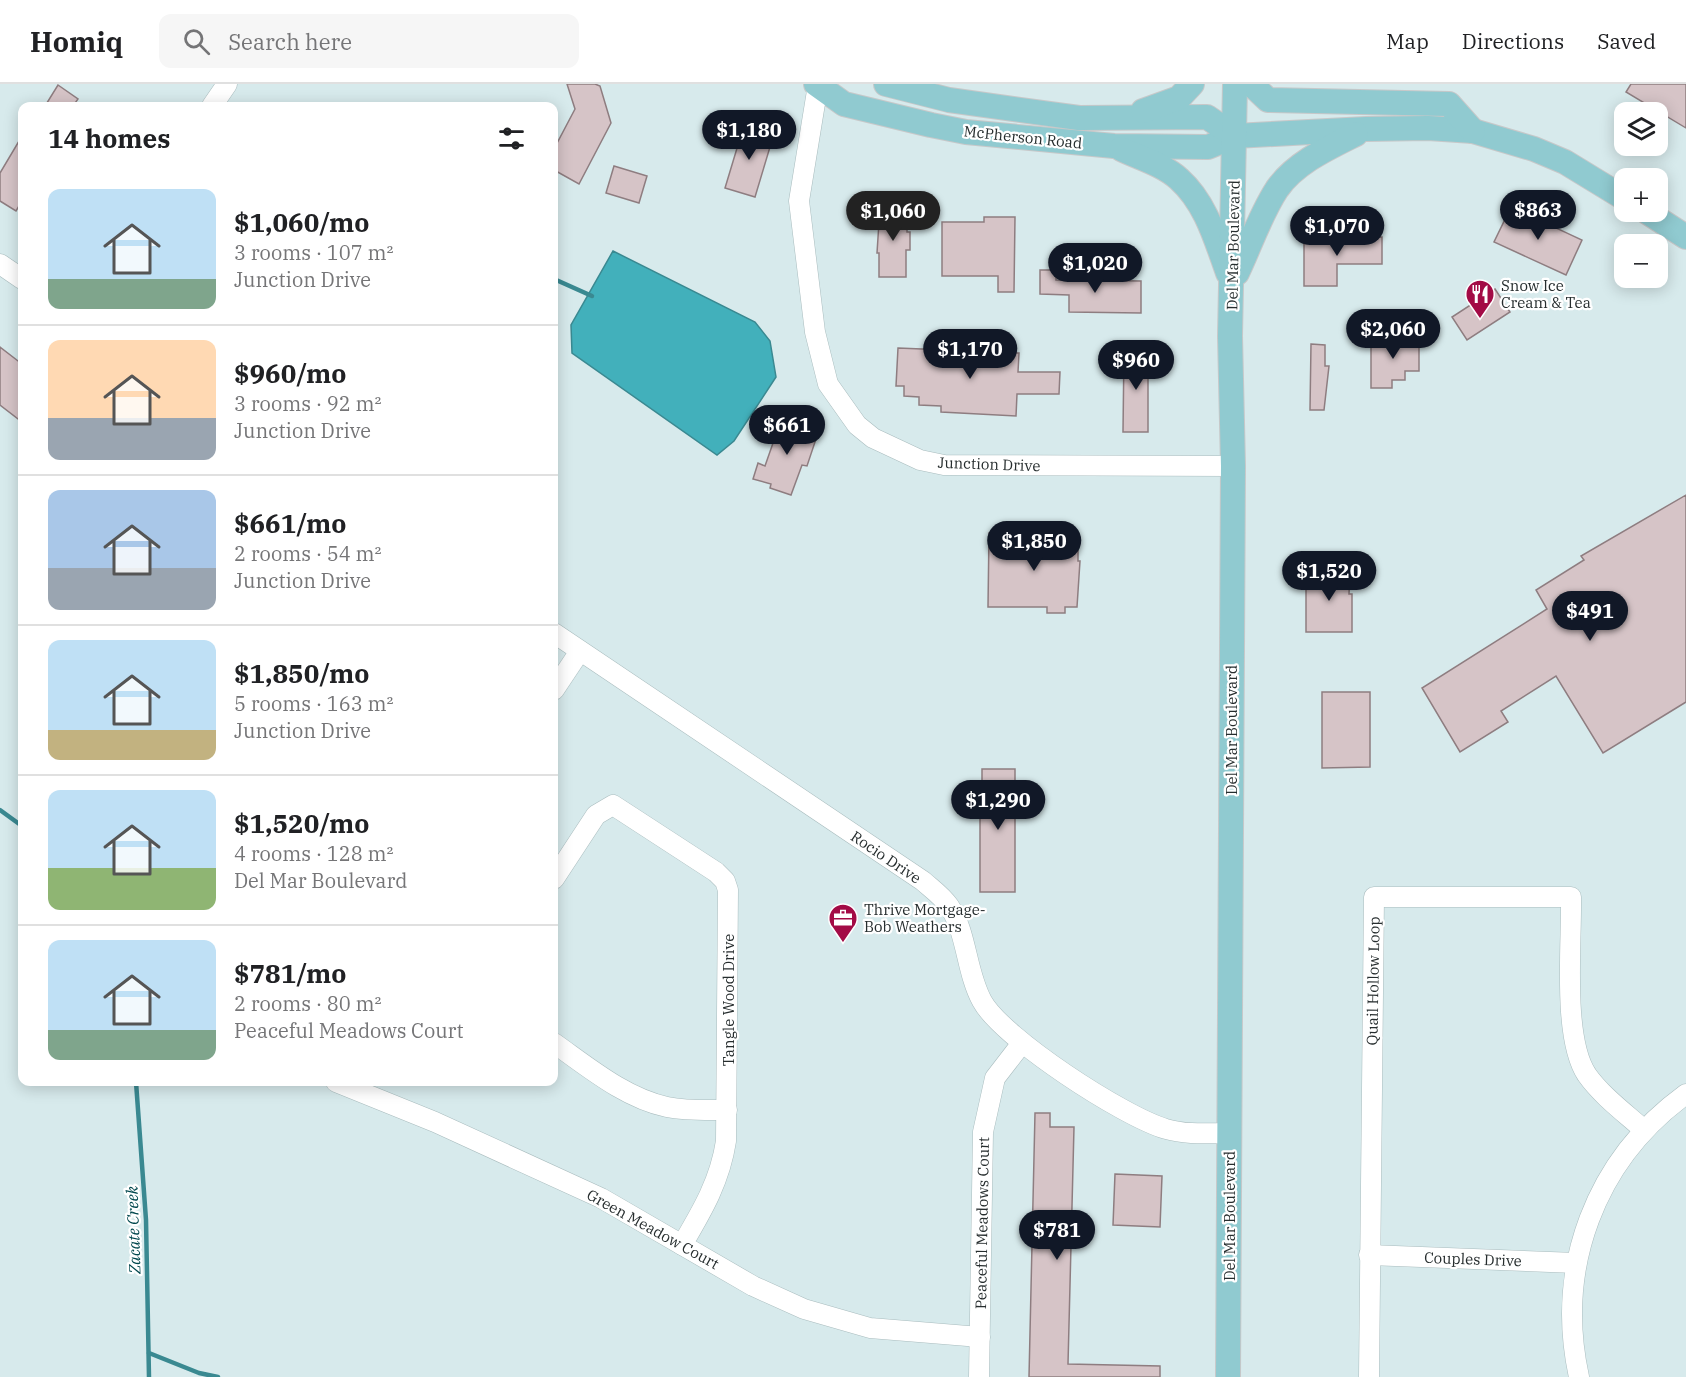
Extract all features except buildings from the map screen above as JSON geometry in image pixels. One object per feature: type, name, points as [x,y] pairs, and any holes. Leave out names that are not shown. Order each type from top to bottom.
[{"type":"main road","name":"McPherson Road","points":[[818,84],[844,104],[966,132],[1114,146],[1208,147],[1235,136],[1366,129],[1428,128],[1473,131],[1534,149],[1565,162],[1614,192]]},
{"type":"main road","name":"McPherson Road","points":[[886,84],[960,102],[1079,118],[1207,117],[1235,136]]},
{"type":"main road","points":[[1123,118],[1179,98],[1192,84]]},
{"type":"main road","name":"Del Mar Boulevard","points":[[1228,1377],[1233,466],[1230,336],[1233,284],[1235,84]]},
{"type":"main road","points":[[1251,84],[1268,100],[1449,104],[1473,131]]},
{"type":"main road","points":[[1233,284],[1278,188],[1298,168],[1323,150],[1366,129]]},
{"type":"main road","points":[[1114,146],[1178,177],[1192,193],[1206,216],[1233,284]]},
{"type":"main road","points":[[1663,222],[1686,237]]},
{"type":"street","points":[[215,102],[227,84]]},
{"type":"street","name":"Junction Drive","points":[[818,84],[799,201],[804,251],[820,358],[828,384],[857,425],[873,438],[899,452],[920,460],[944,465],[1233,466]]},
{"type":"street","points":[[0,264],[18,276]]},
{"type":"street","name":"Rocio Drive","points":[[558,636],[923,881],[940,895],[950,908],[958,926],[973,982],[982,1002],[993,1017],[1022,1043],[1104,1098],[1152,1124],[1183,1132],[1230,1133]]},
{"type":"street","points":[[558,684],[580,651]]},
{"type":"street","name":"Tangle Wood Drive","points":[[558,873],[596,815],[613,805],[716,872],[725,881],[728,890],[726,1141],[720,1173],[706,1204],[682,1245]]},
{"type":"street","name":"Quail Hollow Loop","points":[[1369,1377],[1374,897],[1571,897],[1572,1030],[1577,1056],[1587,1075],[1644,1130]]},
{"type":"street","name":"Peaceful Meadows Court","points":[[979,1377],[983,1132],[995,1078],[1022,1043]]},
{"type":"street","points":[[558,1046],[602,1076],[648,1101],[686,1109],[727,1110]]},
{"type":"street","name":"Green Meadow Court","points":[[346,1086],[435,1122],[581,1189],[753,1286],[804,1309],[870,1328],[980,1337]]},
{"type":"street","points":[[1579,1377],[1574,1354],[1570,1311],[1576,1263],[1584,1231],[1599,1196],[1617,1166],[1644,1130],[1686,1094]]},
{"type":"street","name":"Couples Drive","points":[[1369,1255],[1576,1263]]},
{"type":"water","points":[[613,251],[755,322],[770,341],[776,377],[734,441],[717,455],[572,353],[571,325]]},
{"type":"waterway","points":[[558,281],[592,296]]},
{"type":"waterway","name":"Zacate Creek","points":[[0,810],[18,823]]},
{"type":"waterway","name":"Zacate Creek","points":[[136,1086],[146,1220],[149,1377]]},
{"type":"waterway","points":[[149,1353],[199,1373],[218,1377]]},
{"type":"place","name":"Snow Ice Cream & Tea","points":[[1480,320]]},
{"type":"place","name":"Thrive Mortgage- Bob Weathers","points":[[843,944]]}]
